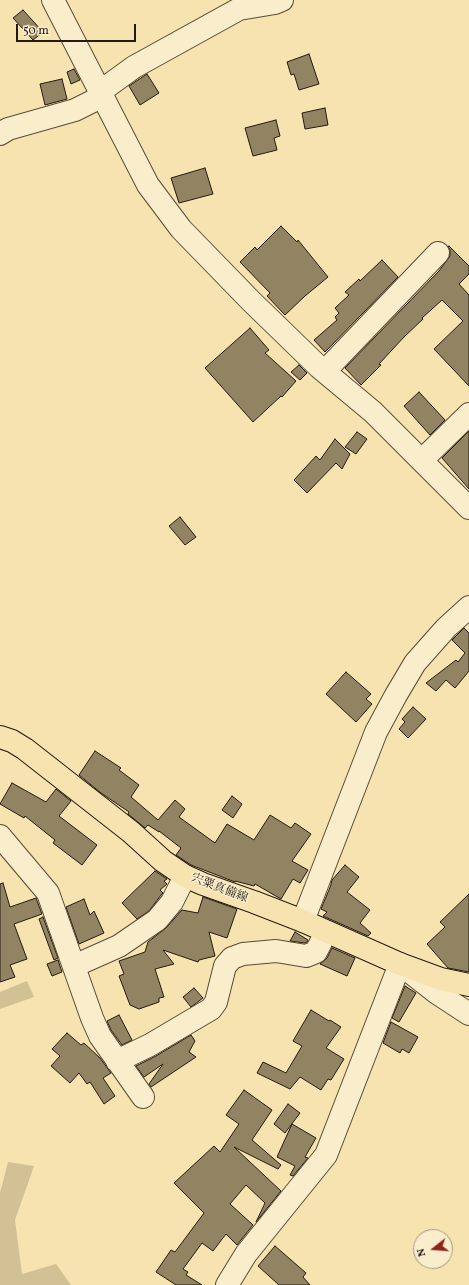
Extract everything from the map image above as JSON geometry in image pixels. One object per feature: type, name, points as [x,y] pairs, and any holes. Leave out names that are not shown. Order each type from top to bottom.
[{"type":"main road","name":"宍粟真備線","points":[[0,737],[12,741],[25,749],[132,832],[162,861],[185,876],[303,921],[324,936],[397,970],[469,985]]},
{"type":"street","points":[[53,0],[148,185],[181,229],[251,301],[325,371],[373,412],[469,508]]},
{"type":"street","points":[[0,134],[8,129],[75,110],[102,94],[134,67],[239,9],[275,4],[282,0]]},
{"type":"street","points":[[325,371],[438,253]]},
{"type":"street","points":[[422,460],[469,414]]},
{"type":"street","points":[[303,921],[376,732],[415,664],[446,628],[469,607]]},
{"type":"street","points":[[0,836],[48,893],[92,1018],[100,1036],[143,1097]]},
{"type":"street","points":[[74,966],[120,946],[157,920],[172,902],[185,876]]},
{"type":"street","points":[[117,1061],[150,1045],[210,1009],[216,1002],[225,966],[232,958],[243,954],[276,951],[306,956],[316,952],[324,936]]},
{"type":"street","points":[[227,1285],[246,1254],[326,1154],[397,970],[437,993],[469,1014]]},
{"type":"shaded area","points":[[27,981],[34,997],[0,1009],[0,992]]},
{"type":"shaded area","points":[[8,1162],[34,1166],[15,1220],[22,1274],[56,1264],[71,1285],[0,1285],[0,1193]]},
{"type":"building","points":[[23,10],[43,32],[33,40],[13,18]]},
{"type":"building","points":[[309,54],[319,84],[299,90],[294,74],[291,75],[287,62]]},
{"type":"building","points":[[74,69],[80,80],[71,84],[67,72]]},
{"type":"building","points":[[147,74],[159,93],[140,105],[129,86]]},
{"type":"building","points":[[62,79],[67,99],[45,105],[40,84]]},
{"type":"building","points":[[325,108],[328,125],[305,129],[302,113]]},
{"type":"building","points":[[276,120],[280,136],[274,138],[277,150],[253,156],[245,128]]},
{"type":"building","points":[[205,168],[213,194],[179,203],[171,178]]},
{"type":"building","points":[[281,226],[297,242],[298,240],[328,277],[285,315],[267,296],[270,293],[240,262],[255,247],[257,250]]},
{"type":"building","points":[[449,246],[469,266],[469,274],[459,284],[469,295],[469,386],[434,349],[463,321],[442,300],[422,318],[423,319],[404,337],[379,364],[381,365],[361,385],[345,368],[439,271],[450,256]]},
{"type":"building","points":[[382,260],[398,277],[325,352],[314,340],[337,320],[335,317],[339,313],[335,308],[349,295],[345,292],[359,279],[360,281]]},
{"type":"building","points":[[250,328],[269,350],[265,353],[296,381],[282,397],[281,396],[253,422],[205,368]]},
{"type":"building","points":[[299,365],[307,373],[300,380],[291,372]]},
{"type":"building","points":[[419,392],[445,420],[430,435],[404,406]]},
{"type":"building","points":[[469,431],[469,489],[442,458]]},
{"type":"building","points":[[357,432],[367,439],[356,454],[345,447]]},
{"type":"building","points":[[335,439],[350,454],[342,469],[336,463],[307,493],[294,480],[316,456],[320,460]]},
{"type":"building","points":[[180,517],[196,537],[185,545],[169,526]]},
{"type":"building","points":[[464,628],[469,633],[469,671],[455,688],[446,680],[436,691],[426,683],[456,660],[458,662],[465,653],[452,640]]},
{"type":"building","points":[[346,672],[371,694],[366,699],[372,704],[356,722],[326,694]]},
{"type":"building","points":[[413,707],[426,719],[408,738],[399,729],[405,722],[402,719]]},
{"type":"building","points":[[95,751],[121,768],[119,770],[139,785],[131,797],[158,820],[175,800],[185,809],[179,817],[215,843],[227,824],[254,840],[270,815],[291,828],[295,823],[311,834],[292,861],[308,870],[300,883],[293,879],[281,899],[255,884],[254,886],[235,882],[191,865],[176,855],[181,848],[159,831],[148,825],[145,828],[128,814],[129,812],[101,793],[79,775]]},
{"type":"building","points":[[12,783],[46,802],[56,789],[71,801],[59,816],[97,845],[82,865],[53,843],[55,840],[25,816],[24,818],[0,804]]},
{"type":"building","points":[[232,796],[242,804],[233,818],[222,810]]},
{"type":"building","points":[[345,865],[359,877],[347,892],[370,910],[360,923],[371,933],[368,936],[323,916],[327,912],[321,909],[332,880]]},
{"type":"building","points":[[155,871],[167,879],[164,881],[167,884],[160,890],[163,893],[149,911],[137,919],[122,903]]},
{"type":"building","points":[[3,883],[10,907],[36,898],[42,914],[14,924],[27,959],[10,965],[15,977],[0,982],[0,884]]},
{"type":"building","points":[[469,894],[469,972],[448,968],[427,944],[445,927],[440,922]]},
{"type":"building","points":[[203,897],[237,909],[227,938],[209,932],[215,956],[199,960],[198,962],[163,950],[174,964],[155,969],[164,997],[159,998],[159,1002],[139,1009],[130,1005],[119,976],[124,974],[119,961],[145,952],[148,942],[166,928],[182,910],[198,913]]},
{"type":"building","points":[[84,899],[90,915],[94,911],[104,933],[79,944],[66,907]]},
{"type":"building","points":[[43,917],[58,958],[54,960],[39,919]]},
{"type":"building","points":[[295,932],[308,940],[307,942],[290,941]]},
{"type":"building","points":[[332,948],[355,958],[347,976],[320,964],[327,958]]},
{"type":"building","points":[[58,960],[62,972],[52,976],[47,964]]},
{"type":"building","points":[[405,986],[416,993],[399,1022],[392,1018]]},
{"type":"building","points":[[194,988],[203,998],[191,1007],[183,997]]},
{"type":"building","points":[[311,1010],[341,1027],[326,1048],[344,1059],[331,1080],[328,1079],[321,1090],[300,1077],[290,1089],[257,1073],[263,1062],[286,1073],[302,1046],[293,1041]]},
{"type":"building","points":[[119,1015],[132,1040],[122,1045],[111,1030],[107,1021]]},
{"type":"building","points":[[391,1022],[418,1037],[409,1053],[402,1049],[400,1053],[383,1043]]},
{"type":"building","points":[[67,1033],[81,1045],[84,1043],[100,1058],[111,1073],[103,1078],[115,1096],[104,1104],[90,1082],[87,1084],[79,1073],[70,1083],[51,1066],[60,1056],[52,1049]]},
{"type":"building","points":[[191,1035],[195,1041],[189,1052],[196,1057],[151,1087],[149,1084],[163,1064],[144,1077],[136,1066]]},
{"type":"building","points":[[244,1090],[272,1110],[252,1140],[281,1165],[278,1169],[234,1147],[281,1191],[256,1222],[265,1203],[246,1185],[230,1204],[253,1225],[237,1245],[226,1234],[213,1251],[202,1243],[183,1269],[188,1272],[186,1275],[202,1285],[176,1285],[156,1272],[171,1250],[175,1252],[204,1213],[174,1183],[214,1146],[220,1152],[239,1124],[226,1115]]},
{"type":"building","points":[[288,1104],[300,1113],[285,1133],[274,1124]]},
{"type":"building","points":[[292,1124],[316,1138],[305,1157],[308,1158],[293,1176],[290,1175],[295,1166],[277,1157]]},
{"type":"building","points":[[275,1246],[306,1273],[303,1277],[310,1285],[279,1285],[258,1266]]}]
